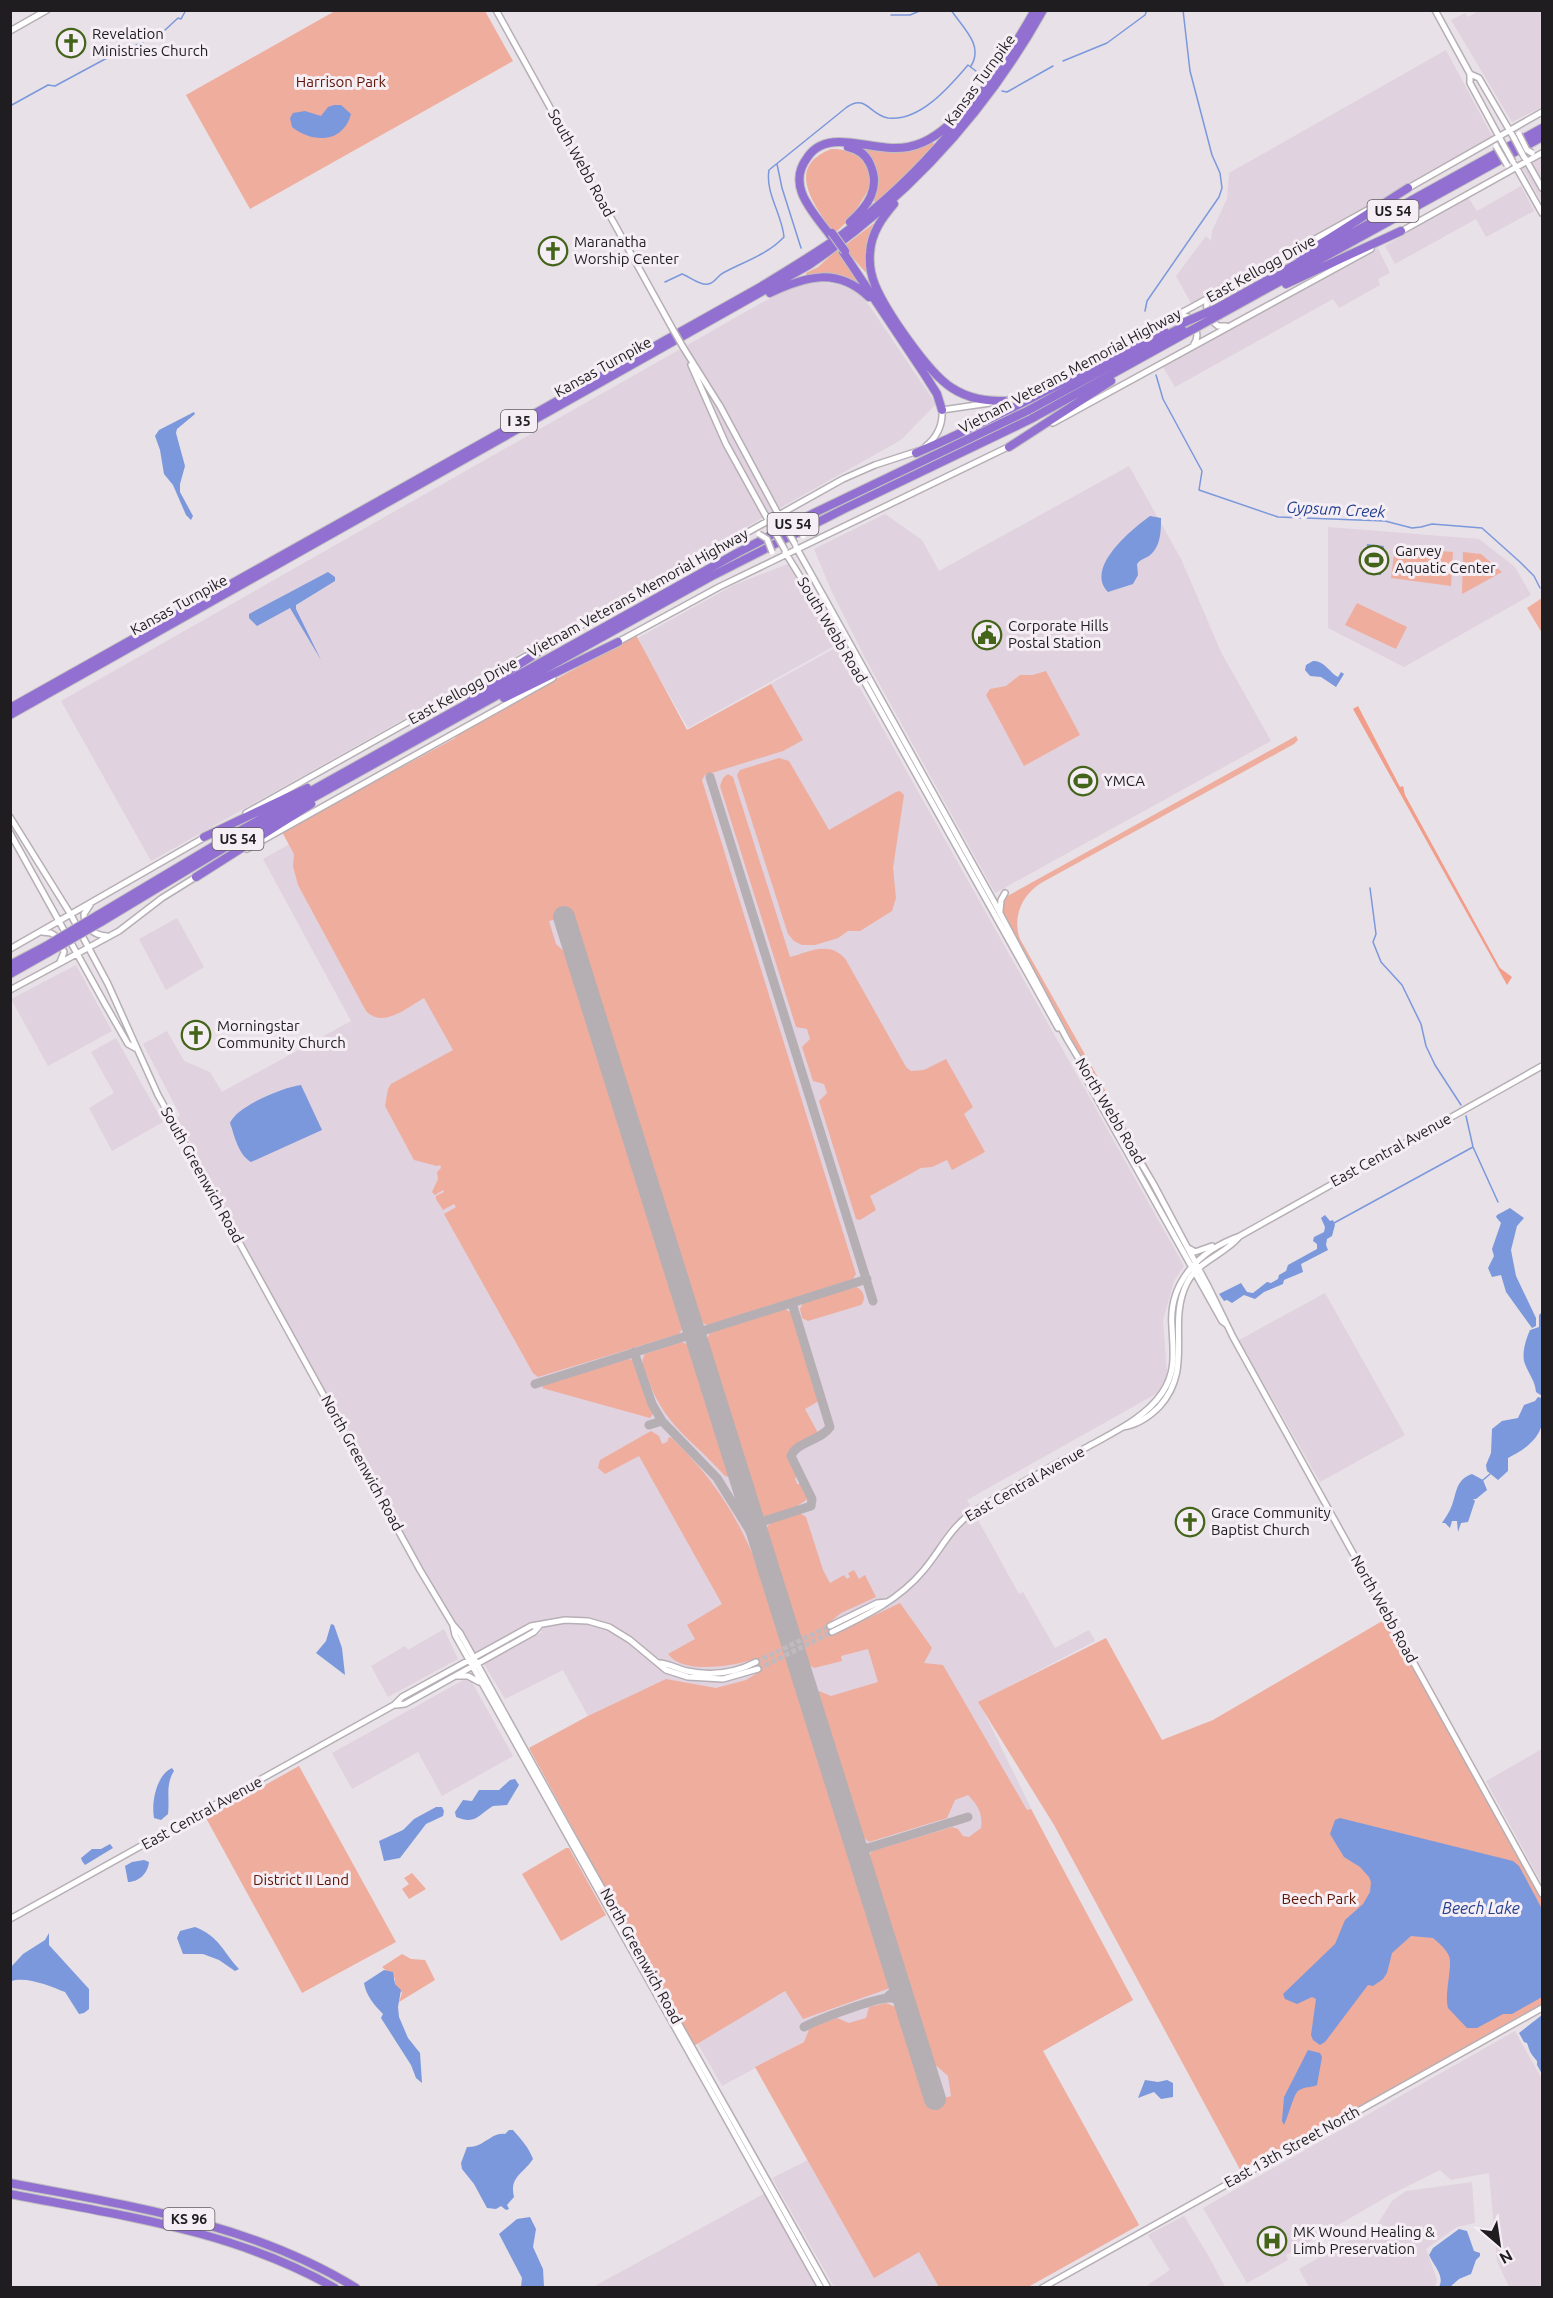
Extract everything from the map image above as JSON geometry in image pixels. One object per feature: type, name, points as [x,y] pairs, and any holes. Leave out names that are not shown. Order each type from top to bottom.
[{"type":"highway","name":"Kansas Turnpike","points":[[10,708],[762,286],[824,247],[907,178],[951,132],[989,84],[1035,10]]},
{"type":"highway","name":"Kansas Turnpike","points":[[10,716],[784,280],[832,249],[915,180],[952,141],[1011,63],[1043,10]]},
{"type":"highway","points":[[892,314],[806,202],[800,190],[800,171],[805,160],[814,150],[826,144],[840,142],[893,148],[909,147],[927,141],[953,121],[989,84]]},
{"type":"highway","name":"Vietnam Veterans Memorial Highway","points":[[10,974],[48,949],[375,759],[408,736],[737,553],[814,513],[1027,411],[1229,306],[1542,127]]},
{"type":"highway","points":[[1522,139],[1542,138]]},
{"type":"highway","name":"Vietnam Veterans Memorial Highway","points":[[1229,306],[1243,294],[1522,139]]},
{"type":"highway","points":[[824,247],[861,210],[870,198],[874,187],[874,175],[868,159],[850,147],[831,146],[819,151],[810,159],[803,175],[805,194],[831,234]]},
{"type":"highway","points":[[915,180],[876,228],[870,247],[872,276],[892,314],[925,363],[946,385],[972,398],[1005,401]]},
{"type":"highway","points":[[1243,294],[1408,188]]},
{"type":"highway","points":[[1229,306],[1401,231]]},
{"type":"highway","points":[[844,252],[932,386],[942,410]]},
{"type":"highway","points":[[717,318],[786,286],[815,277],[832,278],[849,283],[862,291],[881,309]]},
{"type":"highway","points":[[916,453],[970,430],[1115,355],[1185,327]]},
{"type":"highway","name":"Vietnam Veterans Memorial Highway","points":[[375,759],[416,741],[736,563],[1031,419],[1178,338],[1185,327]]},
{"type":"highway","points":[[1009,447],[1178,338]]},
{"type":"highway","points":[[408,736],[576,628]]},
{"type":"highway","points":[[416,741],[618,642]]},
{"type":"highway","points":[[204,837],[375,759]]},
{"type":"highway","points":[[196,877],[375,759]]},
{"type":"highway","name":"Vietnam Veterans Memorial Highway","points":[[10,965],[48,949]]},
{"type":"highway","name":"KS 96","points":[[10,2183],[179,2217],[217,2227],[292,2254],[356,2288]]},
{"type":"highway","name":"KS 96","points":[[10,2194],[172,2225],[211,2235],[269,2255],[335,2288]]},
{"type":"main road","points":[[10,31],[47,10]]},
{"type":"main road","name":"South Webb Road","points":[[496,10],[671,326],[720,406],[991,908]]},
{"type":"main road","points":[[1435,10],[1470,74],[1470,83],[1499,137],[1500,145],[1542,213]]},
{"type":"main road","points":[[1470,74],[1479,78],[1510,130],[1522,139],[1527,150],[1532,153],[1542,153]]},
{"type":"main road","name":"East Kellogg Drive","points":[[10,949],[204,837],[778,514],[861,471],[916,453],[936,436],[941,424],[942,410],[1005,401],[1027,395],[1211,297],[1542,112]]},
{"type":"main road","points":[[1522,124],[1519,127],[1525,159],[1542,188]]},
{"type":"main road","points":[[1486,144],[1500,145]]},
{"type":"main road","points":[[10,990],[110,936],[128,925],[163,897],[196,877],[713,590],[796,547],[818,539],[1009,447],[1503,175],[1512,165],[1542,153]]},
{"type":"main road","points":[[1503,175],[1512,165]]},
{"type":"main road","points":[[1211,297],[1206,307],[1212,320],[1218,326],[1228,325]]},
{"type":"main road","points":[[1177,315],[1185,315],[1190,319],[1198,335],[1193,345]]},
{"type":"main road","name":"South Webb Road","points":[[683,347],[726,444],[786,553],[993,900]]},
{"type":"main road","points":[[798,504],[792,517],[803,536],[818,539]]},
{"type":"main road","points":[[747,532],[759,534],[767,539],[772,552],[768,563]]},
{"type":"main road","name":"South Greenwich Road","points":[[10,816],[89,948],[158,1095],[272,1301]]},
{"type":"main road","name":"South Greenwich Road","points":[[10,833],[128,1044],[135,1048]]},
{"type":"main road","points":[[1000,913],[1000,904],[1005,893]]},
{"type":"main road","points":[[983,894],[993,900],[991,908]]},
{"type":"main road","name":"North Webb Road","points":[[993,900],[1067,1039],[1120,1126],[1188,1248],[1195,1268]]},
{"type":"main road","points":[[91,903],[84,914],[87,926],[96,934],[110,936]]},
{"type":"main road","name":"North Webb Road","points":[[991,908],[1226,1320],[1226,1324],[1542,1894]]},
{"type":"main road","points":[[39,933],[51,933],[60,942],[64,956],[56,965]]},
{"type":"main road","name":"East Central Avenue","points":[[831,1629],[880,1608],[916,1579],[950,1533],[970,1514],[1123,1427],[1149,1408],[1168,1383],[1174,1360],[1172,1306],[1178,1287],[1220,1245],[1240,1236],[1542,1066]]},
{"type":"main road","name":"East Central Avenue","points":[[1195,1268],[1233,1244],[1240,1236]]},
{"type":"main road","points":[[1188,1248],[1195,1252],[1220,1245]]},
{"type":"main road","name":"North Greenwich Road","points":[[272,1301],[453,1625],[466,1643],[480,1683],[613,1914],[821,2288]]},
{"type":"main road","name":"East Central Avenue","points":[[393,1705],[405,1704],[453,1677],[490,1649],[531,1626],[565,1620],[581,1620],[598,1624],[625,1636],[666,1670],[676,1674],[705,1680],[731,1678],[758,1665]]},
{"type":"main road","name":"North Greenwich Road","points":[[453,1625],[455,1635],[473,1662],[828,2288]]},
{"type":"main road","name":"East Central Avenue","points":[[10,1919],[393,1705],[402,1697],[534,1632],[540,1625]]},
{"type":"main road","points":[[466,1643],[476,1649],[490,1649]]},
{"type":"main road","points":[[453,1677],[468,1676],[480,1683]]},
{"type":"main road","name":"East 13th Street North","points":[[1042,2288],[1542,2008]]},
{"type":"shaded area","points":[[1480,10],[1542,11],[1542,107],[1512,122],[1451,20],[1465,13],[1468,17]]},
{"type":"shaded area","points":[[1446,50],[1493,138],[1192,305],[1176,276],[1206,236],[1211,241],[1212,231],[1227,199],[1229,173]]},
{"type":"shaded area","points":[[1542,153],[1542,203],[1521,165]]},
{"type":"shaded area","points":[[1521,186],[1534,211],[1486,237],[1476,219],[1395,264],[1385,246],[1468,197],[1477,211]]},
{"type":"shaded area","points":[[1378,248],[1390,273],[1378,279],[1380,285],[1339,308],[1333,299],[1175,387],[1163,367]]},
{"type":"shaded area","points":[[819,282],[840,285],[858,293],[869,305],[936,404],[901,440],[151,861],[61,701],[763,302],[795,286]]},
{"type":"shaded area","points":[[1129,466],[1181,559],[1221,652],[1271,741],[995,893],[864,656],[831,590],[814,549],[885,514],[922,540],[939,571]]},
{"type":"shaded area","points":[[1328,527],[1479,539],[1515,567],[1531,595],[1404,667],[1328,628]]},
{"type":"shaded area","points":[[788,564],[836,645],[688,728],[644,651],[687,730],[837,647],[1184,1266],[1174,1281],[1163,1320],[1167,1374],[1166,1385],[1161,1391],[967,1500],[1019,1594],[1023,1592],[1055,1648],[1089,1630],[1095,1641],[979,1702],[1075,1898],[1133,2000],[1043,2051],[1139,2225],[1028,2287],[834,2287],[772,2178],[808,2160],[874,2277],[805,2041],[722,2086],[529,1748],[588,1716],[563,1670],[505,1699],[484,1664],[542,1632],[539,1627],[470,1663],[177,1118],[180,1115],[143,1044],[167,1031],[184,1061],[210,1072],[222,1092],[351,1021],[263,859],[643,648],[638,638],[734,585]]},
{"type":"shaded area","points":[[1358,706],[1500,968],[1512,977],[1507,985],[1353,709]]},
{"type":"shaded area","points":[[177,918],[204,967],[166,990],[139,939]]},
{"type":"shaded area","points":[[76,965],[112,1031],[48,1066],[11,999]]},
{"type":"shaded area","points":[[116,1038],[163,1122],[112,1151],[89,1108],[114,1093],[91,1052]]},
{"type":"shaded area","points":[[1325,1293],[1405,1435],[1320,1482],[1239,1340]]},
{"type":"shaded area","points":[[444,1629],[458,1659],[388,1697],[371,1666],[405,1646],[408,1650]]},
{"type":"shaded area","points":[[469,1677],[513,1756],[442,1796],[418,1752],[352,1789],[332,1753]]},
{"type":"shaded area","points":[[1542,1749],[1542,1884],[1486,1781]]},
{"type":"shaded area","points":[[1515,2031],[1542,2079],[1542,2287],[1509,2287],[1497,2261],[1489,2173],[1451,2180],[1440,2170],[1390,2195],[1286,2255],[1288,2260],[1247,2283],[1203,2208]]},
{"type":"shaded area","points":[[1472,2182],[1475,2223],[1457,2227],[1426,2249],[1437,2280],[1435,2287],[1309,2287],[1299,2269],[1377,2225],[1392,2201],[1406,2191]]},
{"type":"shaded area","points":[[767,2192],[819,2288],[591,2288]]},
{"type":"shaded area","points":[[1184,2216],[1225,2287],[1145,2287],[1170,2270],[1148,2235]]},
{"type":"green space","name":"Harrison Park","points":[[335,11],[485,11],[513,61],[250,209],[186,95]]},
{"type":"green space","points":[[933,142],[935,146],[876,203],[873,200],[878,183],[875,170],[853,147],[916,149]]},
{"type":"green space","points":[[831,149],[841,149],[860,156],[867,167],[872,184],[851,218],[834,234],[812,200],[806,177],[809,166],[817,157]]},
{"type":"green space","points":[[873,224],[876,227],[870,274],[868,275],[843,247]]},
{"type":"green space","points":[[837,250],[860,283],[859,285],[806,275]]},
{"type":"green space","points":[[1395,547],[1453,552],[1451,586],[1391,578]]},
{"type":"green space","points":[[1463,552],[1481,554],[1502,572],[1462,594]]},
{"type":"green space","points":[[1542,598],[1542,633],[1527,608]]},
{"type":"green space","points":[[1357,603],[1407,627],[1396,649],[1345,625]]},
{"type":"green space","points":[[636,635],[687,730],[771,684],[803,740],[783,751],[705,775],[702,780],[856,1274],[853,1279],[708,1325],[701,1323],[572,915],[549,921],[556,944],[567,954],[684,1326],[679,1334],[538,1377],[533,1373],[444,1214],[456,1207],[454,1204],[443,1210],[436,1196],[444,1192],[443,1190],[435,1195],[432,1192],[438,1179],[437,1172],[441,1168],[440,1165],[414,1160],[385,1106],[391,1084],[453,1050],[424,998],[388,1017],[380,1018],[366,1011],[298,885],[293,866],[294,854],[282,832],[455,738],[457,734]]},
{"type":"green space","points":[[1046,671],[1080,735],[1024,766],[986,695],[990,689],[1006,686],[1020,675],[1033,675]]},
{"type":"green space","points":[[1296,736],[1298,740],[1294,744],[1041,883],[1034,888],[1020,907],[1017,923],[1020,939],[1154,1180],[1092,1077],[1001,907],[1004,898]]},
{"type":"green space","points":[[779,758],[789,761],[829,830],[896,792],[900,791],[904,795],[893,868],[896,898],[892,911],[860,931],[848,931],[838,938],[815,945],[802,945],[788,934],[737,775],[740,770]]},
{"type":"green space","points":[[728,774],[733,777],[790,957],[819,949],[833,950],[840,954],[846,960],[906,1067],[911,1071],[924,1070],[946,1059],[973,1107],[964,1114],[985,1152],[952,1170],[947,1160],[932,1167],[921,1168],[870,1196],[876,1210],[860,1220],[856,1219],[819,1101],[827,1093],[824,1084],[813,1081],[802,1047],[810,1039],[807,1029],[796,1027],[720,786],[723,778]]},
{"type":"green space","points":[[856,1287],[863,1294],[864,1300],[861,1305],[808,1321],[802,1318],[800,1309],[803,1303]]},
{"type":"green space","points":[[785,1309],[792,1313],[819,1401],[805,1409],[818,1433],[792,1449],[788,1455],[798,1476],[795,1478],[797,1484],[802,1484],[808,1499],[789,1511],[766,1517],[760,1514],[706,1340],[710,1333]]},
{"type":"green space","points":[[682,1342],[691,1346],[731,1474],[728,1477],[670,1420],[654,1393],[644,1368],[645,1354]]},
{"type":"green space","points":[[628,1359],[637,1364],[653,1414],[650,1418],[542,1388],[544,1385]]},
{"type":"green space","points":[[651,1431],[659,1436],[662,1444],[667,1442],[669,1437],[672,1438],[703,1471],[727,1504],[755,1560],[764,1582],[890,1988],[803,2019],[785,1991],[692,2047],[529,1748],[588,1716],[666,1679],[716,1688],[746,1680],[759,1672],[755,1659],[722,1666],[697,1667],[675,1661],[668,1654],[695,1639],[687,1625],[722,1604],[639,1456],[605,1474],[598,1468],[600,1460]]},
{"type":"green space","points":[[800,1513],[806,1517],[823,1570],[830,1583],[844,1575],[847,1579],[850,1577],[848,1573],[854,1570],[859,1579],[865,1575],[876,1597],[841,1613],[829,1623],[833,1635],[900,1603],[932,1648],[924,1663],[943,1665],[1027,1810],[1031,1809],[1133,2000],[1043,2051],[1139,2225],[1028,2287],[939,2287],[919,2252],[874,2278],[755,2067],[804,2042],[810,2027],[837,2018],[849,2023],[866,2018],[869,2007],[886,2003],[898,2008],[929,2103],[951,2096],[948,2076],[931,2061],[869,1856],[872,1851],[952,1827],[958,1829],[963,1836],[969,1837],[981,1828],[979,1810],[968,1795],[955,1800],[947,1818],[869,1842],[860,1834],[817,1696],[819,1691],[831,1696],[878,1682],[868,1649],[841,1656],[842,1661],[814,1668],[808,1664],[766,1533],[766,1528],[771,1523]]},
{"type":"green space","name":"Beech Park","points":[[1389,1617],[1542,1895],[1542,2008],[1243,2175],[1054,1825],[978,1702],[1106,1638],[1162,1740],[1213,1720]]},
{"type":"green space","name":"District II Land","points":[[299,1766],[396,1942],[302,1993],[206,1818]]},
{"type":"green space","points":[[569,1848],[606,1915],[561,1941],[522,1874]]},
{"type":"green space","points":[[412,1873],[426,1889],[409,1899],[402,1889],[409,1884],[404,1878]]},
{"type":"green space","points":[[402,1954],[411,1959],[425,1960],[435,1980],[399,2002],[402,1993],[395,1984],[395,1978],[382,1967]]},
{"type":"water","points":[[341,105],[351,114],[347,124],[334,136],[317,138],[292,127],[290,118],[293,113],[305,111],[321,116],[328,107]]},
{"type":"water","points":[[194,412],[195,414],[177,429],[176,433],[185,466],[180,492],[193,516],[191,520],[186,515],[173,485],[164,474],[155,436],[159,430]]},
{"type":"water","points":[[1150,516],[1161,518],[1156,548],[1137,564],[1138,575],[1133,584],[1108,592],[1102,582],[1102,572],[1106,561],[1122,539]]},
{"type":"water","name":"Garvey Aquatic Center","points":[[1367,544],[1384,546],[1381,575],[1366,574]]},
{"type":"water","points":[[328,572],[335,577],[335,581],[296,605],[321,660],[290,608],[257,626],[249,618],[249,614]]},
{"type":"water","points":[[1313,661],[1324,665],[1338,677],[1341,672],[1344,674],[1336,687],[1321,677],[1310,676],[1305,670],[1306,665]]},
{"type":"water","points":[[301,1085],[322,1130],[251,1162],[240,1150],[230,1123],[251,1104],[273,1093]]},
{"type":"water","points":[[1510,1208],[1524,1218],[1517,1226],[1511,1250],[1516,1276],[1536,1318],[1536,1326],[1532,1328],[1506,1292],[1501,1275],[1492,1277],[1488,1268],[1494,1256],[1492,1249],[1501,1223],[1496,1217]]},
{"type":"water","points":[[1325,1215],[1330,1221],[1333,1220],[1335,1225],[1332,1236],[1327,1239],[1328,1250],[1301,1264],[1303,1272],[1284,1280],[1283,1284],[1264,1292],[1255,1299],[1244,1295],[1232,1303],[1224,1301],[1219,1294],[1241,1283],[1247,1292],[1253,1293],[1267,1282],[1271,1283],[1278,1279],[1279,1275],[1286,1271],[1288,1265],[1317,1249],[1317,1244],[1313,1241],[1314,1237],[1324,1232],[1325,1227],[1321,1218]]},
{"type":"water","points":[[1542,1312],[1542,1396],[1536,1392],[1524,1356],[1530,1330],[1539,1327],[1539,1315]]},
{"type":"water","points":[[1538,1397],[1542,1398],[1543,1408],[1540,1430],[1529,1445],[1508,1458],[1508,1471],[1498,1480],[1487,1471],[1486,1465],[1491,1453],[1492,1429],[1502,1421],[1518,1418],[1524,1405],[1535,1401]]},
{"type":"water","points":[[1472,1474],[1483,1480],[1487,1490],[1473,1499],[1475,1501],[1468,1522],[1461,1523],[1458,1532],[1457,1521],[1452,1521],[1450,1528],[1442,1523],[1450,1510],[1459,1484]]},
{"type":"water","points":[[331,1624],[334,1625],[342,1648],[345,1675],[316,1653],[326,1641]]},
{"type":"water","points":[[172,1768],[174,1771],[169,1786],[168,1814],[161,1820],[154,1818],[154,1797],[162,1776]]},
{"type":"water","points":[[515,1779],[519,1785],[507,1805],[493,1806],[473,1819],[456,1817],[455,1812],[463,1800],[472,1801],[479,1790],[499,1790],[510,1780]]},
{"type":"water","points":[[436,1807],[442,1807],[443,1816],[426,1824],[400,1858],[384,1861],[379,1841],[403,1830],[414,1819]]},
{"type":"water","name":"Beech Lake","points":[[1340,1818],[1513,1861],[1519,1866],[1542,1909],[1542,1997],[1512,2014],[1503,2014],[1477,2028],[1467,2028],[1448,2008],[1450,1960],[1448,1953],[1433,1938],[1411,1936],[1392,1953],[1387,1973],[1383,1979],[1373,1986],[1368,1985],[1325,2042],[1320,2045],[1313,2040],[1311,2035],[1316,1999],[1312,1997],[1297,2004],[1285,1999],[1283,1994],[1335,1944],[1345,1920],[1363,1904],[1370,1892],[1369,1877],[1360,1867],[1344,1857],[1330,1834],[1335,1820]]},
{"type":"water","points":[[110,1844],[113,1848],[85,1865],[82,1861],[81,1858],[92,1849],[101,1849]]},
{"type":"water","points":[[144,1860],[149,1862],[145,1873],[139,1879],[128,1882],[125,1866]]},
{"type":"water","points":[[195,1927],[210,1935],[239,1969],[235,1971],[219,1960],[203,1954],[183,1954],[177,1938],[180,1931]]},
{"type":"water","points":[[49,1933],[49,1945],[89,1989],[89,2009],[84,2013],[79,2014],[65,1992],[31,1981],[11,1981],[11,1967],[23,1954],[45,1940]]},
{"type":"water","points":[[384,1970],[393,1972],[395,1984],[401,1990],[399,2017],[408,2038],[420,2053],[422,2083],[416,2078],[411,2065],[381,2018],[383,2014],[371,2000],[365,1987],[364,1983]]},
{"type":"water","points":[[1542,2015],[1542,2074],[1527,2043],[1519,2033]]},
{"type":"water","points":[[1308,2050],[1320,2053],[1322,2057],[1317,2085],[1298,2091],[1284,2125],[1282,2121],[1284,2097]]},
{"type":"water","points":[[1145,2080],[1158,2082],[1167,2080],[1173,2083],[1173,2097],[1161,2099],[1154,2092],[1138,2098]]},
{"type":"water","points":[[513,2130],[519,2137],[533,2159],[515,2180],[514,2197],[507,2205],[509,2209],[506,2210],[501,2206],[496,2209],[487,2208],[474,2184],[462,2169],[461,2163],[467,2147],[478,2145],[496,2135],[505,2134]]},
{"type":"water","points":[[530,2217],[536,2229],[533,2247],[543,2269],[544,2287],[521,2287],[522,2278],[499,2234],[517,2219]]},
{"type":"water","points":[[1459,2229],[1467,2231],[1474,2251],[1480,2253],[1480,2256],[1471,2274],[1459,2279],[1450,2287],[1439,2287],[1440,2275],[1429,2255],[1433,2248]]},
{"type":"waterway","points":[[121,53],[164,31],[178,18],[181,19],[186,10]]},
{"type":"waterway","points":[[891,15],[910,15],[922,10]]},
{"type":"waterway","points":[[951,10],[974,44],[975,51],[971,66]]},
{"type":"waterway","points":[[1063,61],[1107,43],[1145,15],[1147,10]]},
{"type":"waterway","name":"Gypsum Creek","points":[[1145,311],[1147,301],[1219,197],[1222,188],[1220,173],[1212,155],[1190,71],[1183,10]]},
{"type":"waterway","points":[[10,106],[48,85],[55,86],[107,58]]},
{"type":"waterway","points":[[665,282],[682,274],[702,284],[710,283],[723,273],[770,249],[784,237],[769,187],[769,170],[847,107],[859,103],[864,104],[882,116],[900,118],[923,109],[943,92],[968,65],[985,78]]},
{"type":"waterway","points":[[1002,91],[1007,92],[1053,66]]},
{"type":"waterway","points":[[777,164],[801,248]]},
{"type":"waterway","name":"Gypsum Creek","points":[[1156,375],[1163,399],[1202,471],[1199,490],[1278,517],[1385,521],[1412,528],[1432,524],[1482,528],[1534,576],[1540,588]]},
{"type":"waterway","points":[[1370,888],[1376,934],[1373,942],[1381,962],[1402,985],[1421,1024],[1426,1046],[1435,1065],[1461,1105]]},
{"type":"waterway","points":[[1466,1116],[1473,1147],[1498,1202]]},
{"type":"waterway","points":[[1334,1223],[1473,1147]]},
{"type":"waterway","points":[[1483,1480],[1490,1474]]},
{"type":"taxiway","points":[[710,777],[873,1301]]},
{"type":"taxiway","points":[[535,1384],[867,1279]]},
{"type":"taxiway","points":[[755,1524],[811,1506],[812,1499],[791,1456],[798,1447],[826,1432],[830,1427],[792,1303]]},
{"type":"taxiway","points":[[634,1352],[652,1404],[662,1421],[717,1478],[763,1552]]},
{"type":"taxiway","points":[[649,1425],[662,1421]]},
{"type":"taxiway","points":[[862,1865],[863,1853],[868,1848],[968,1817]]},
{"type":"taxiway","points":[[852,1834],[861,1847],[868,1848]]},
{"type":"taxiway","points":[[886,1998],[895,1990],[898,1979]]},
{"type":"taxiway","points":[[804,2027],[847,2009],[883,1999],[898,1999],[906,2007]]},
{"type":"runway","points":[[564,917],[935,2099]]},
{"type":"tunnel","points":[[756,1662],[830,1626]]},
{"type":"tunnel","points":[[758,1669],[832,1632]]},
{"type":"place","name":"Revelation Ministries Church","points":[[71,43]]},
{"type":"place","name":"Maranatha Worship Center","points":[[553,251]]},
{"type":"place","name":"Garvey Aquatic Center","points":[[1374,560]]},
{"type":"place","name":"Corporate Hills Postal Station","points":[[987,635]]},
{"type":"place","name":"YMCA","points":[[1083,781]]},
{"type":"place","name":"Morningstar Community Church","points":[[196,1035]]},
{"type":"place","name":"Grace Community Baptist Church","points":[[1190,1522]]},
{"type":"place","name":"MK Wound Healing & Limb Preservation","points":[[1272,2241]]}]
